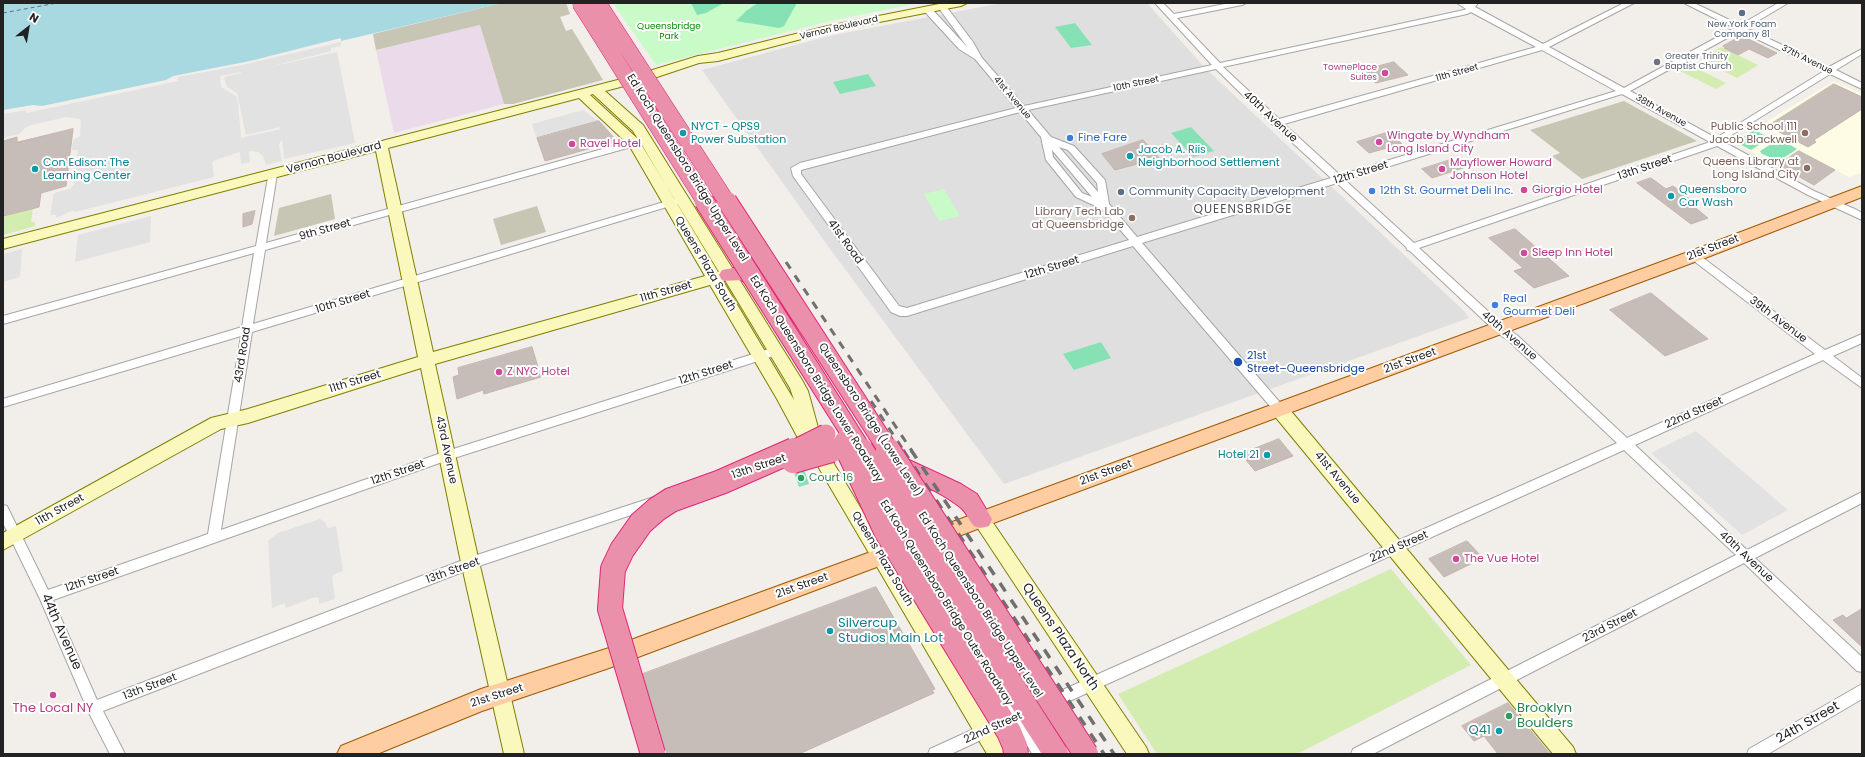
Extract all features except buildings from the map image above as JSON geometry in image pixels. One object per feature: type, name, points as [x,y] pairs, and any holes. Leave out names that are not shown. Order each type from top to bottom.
[{"type":"highway","name":"Ed Koch Queensboro Bridge Lower Roadway","points":[[580,3],[800,355],[1055,754]]},
{"type":"highway","name":"Ed Koch Queensboro Bridge Upper Level","points":[[584,3],[808,363],[877,515],[1009,732],[1015,746],[1016,754]]},
{"type":"highway","name":"Ed Koch Queensboro Bridge Upper Level","points":[[594,3],[655,82]]},
{"type":"highway","points":[[598,3],[655,82],[834,378],[887,483],[1037,718],[1046,733],[1055,754]]},
{"type":"highway","name":"Queensboro Bridge (Lower Level)","points":[[655,82],[1086,754]]},
{"type":"highway","points":[[721,277],[739,273],[750,276],[764,286],[833,396],[837,406],[836,418],[825,443]]},
{"type":"highway","name":"Ed Koch Queensboro Bridge Upper Level","points":[[834,378],[856,409],[1053,720],[1063,739],[1067,754]]},
{"type":"highway","points":[[653,754],[610,610],[609,590],[613,569],[622,550],[634,532],[657,509],[679,496],[721,482],[796,449],[825,443],[862,448],[946,487],[969,501],[980,519]]},
{"type":"highway","points":[[631,650],[663,754]]},
{"type":"main road","name":"Vernon Boulevard","points":[[3,244],[596,90],[655,82],[677,70],[712,61],[718,57],[833,28],[961,3]]},
{"type":"main road","name":"Queens Plaza South","points":[[596,90],[638,128],[640,142],[721,277],[760,356],[804,435],[825,443]]},
{"type":"main road","name":"Queens Plaza South","points":[[582,94],[628,136],[640,142]]},
{"type":"main road","name":"43rd Avenue","points":[[381,146],[447,456],[514,754]]},
{"type":"main road","name":"21st Street","points":[[349,754],[481,700],[631,650],[980,519],[1694,256],[1862,191]]},
{"type":"main road","name":"Queens Plaza South","points":[[721,277],[776,351],[800,391],[880,557],[999,754]]},
{"type":"main road","name":"11th Street","points":[[9,538],[217,423],[427,360],[721,277]]},
{"type":"main road","name":"41st Avenue","points":[[1279,409],[1566,754]]},
{"type":"main road","name":"Queens Plaza North","points":[[980,519],[1139,754]]},
{"type":"street","name":"Ed Koch Queensboro Bridge Outer Roadway","points":[[574,3],[1040,754]]},
{"type":"street","name":"40th Avenue","points":[[1159,3],[1217,67],[1276,123],[1410,248],[1499,328],[1514,339],[1862,666]]},
{"type":"street","points":[[1172,17],[1242,3]]},
{"type":"street","name":"38th Avenue","points":[[1461,3],[1472,5],[1543,47],[1623,91],[1811,193],[1862,218]]},
{"type":"street","name":"11th Street","points":[[1276,123],[1535,51],[1630,3]]},
{"type":"street","name":"37th Avenue","points":[[1688,3],[1862,86]]},
{"type":"street","name":"12th Street","points":[[900,312],[907,312],[1136,242],[1632,88],[1784,3]]},
{"type":"street","name":"10th Street","points":[[796,168],[1021,109],[1467,12],[1472,5]]},
{"type":"street","name":"41st Avenue","points":[[942,7],[970,44],[979,59],[1045,138],[1279,409]]},
{"type":"street","name":"41st Avenue","points":[[928,10],[962,47],[979,59]]},
{"type":"street","name":"13th Street","points":[[1410,248],[1711,146],[1723,136],[1862,51]]},
{"type":"street","name":"41st Avenue","points":[[1045,138],[1071,148],[1102,182],[1104,206]]},
{"type":"street","name":"9th Street","points":[[3,320],[640,142]]},
{"type":"street","name":"41st Road","points":[[796,168],[796,174],[895,309],[900,312]]},
{"type":"street","name":"43rd Road","points":[[214,537],[272,174]]},
{"type":"street","name":"10th Street","points":[[3,403],[676,201]]},
{"type":"street","name":"39th Avenue","points":[[1694,256],[1862,384]]},
{"type":"street","name":"22nd Street","points":[[935,754],[1862,338]]},
{"type":"street","name":"12th Street","points":[[45,597],[447,456],[776,351]]},
{"type":"street","name":"13th Street","points":[[94,708],[471,563],[825,443]]},
{"type":"street","name":"23rd Street","points":[[1358,754],[1862,497]]},
{"type":"street","name":"44th Avenue","points":[[3,510],[9,538],[45,597],[94,708],[118,754]]},
{"type":"street","name":"24th Street","points":[[1754,754],[1862,691]]},
{"type":"shaded area","points":[[502,3],[566,3],[570,14],[560,17],[566,31],[572,29],[603,80],[513,104],[504,104],[480,25],[376,50],[373,34]]},
{"type":"shaded area","points":[[1002,3],[1147,3],[1206,69],[1465,312],[1469,318],[1004,484],[825,242],[702,70],[829,36]]},
{"type":"shaded area","points":[[480,25],[504,104],[394,133],[376,50]]},
{"type":"shaded area","points":[[341,42],[341,46],[331,48],[331,51],[269,67],[337,52],[355,143],[284,159],[282,139],[279,145],[282,161],[266,165],[263,156],[258,152],[249,151],[250,162],[241,164],[240,152],[212,162],[214,177],[74,212],[74,210],[56,218],[56,215],[50,215],[54,193],[69,189],[74,185],[78,150],[72,150],[73,140],[80,136],[80,119],[66,117],[31,125],[19,134],[3,138],[3,114],[26,110],[26,113],[178,81],[178,77],[242,65]],"holes":[[[241,73],[224,77],[227,87],[237,93],[246,135],[280,127],[281,129],[241,138],[238,102],[236,96],[221,87],[220,76]]]},
{"type":"shaded area","name":"Public School 111 Jacob Blackwell","points":[[1834,81],[1862,94],[1862,173],[1849,177],[1799,150],[1776,164],[1733,142]]},
{"type":"shaded area","points":[[1624,101],[1697,141],[1582,179],[1552,156],[1560,153],[1530,130]]},
{"type":"shaded area","points":[[583,110],[598,121],[536,137],[532,124]]},
{"type":"shaded area","points":[[331,194],[335,219],[274,236],[279,208]]},
{"type":"shaded area","points":[[537,206],[546,232],[501,245],[493,219]]},
{"type":"shaded area","points":[[151,216],[150,242],[75,262],[78,235]]},
{"type":"shaded area","points":[[22,249],[20,277],[3,282],[3,254]]},
{"type":"shaded area","points":[[1696,431],[1788,510],[1742,535],[1651,453]]},
{"type":"shaded area","points":[[320,519],[325,522],[328,528],[336,526],[343,571],[332,577],[335,599],[319,604],[319,598],[315,597],[286,608],[285,603],[272,608],[268,541],[278,533]]},
{"type":"green space","name":"Queensbridge Park","points":[[613,3],[920,3],[834,20],[656,65]]},
{"type":"green space","points":[[691,3],[724,3],[706,13],[697,15]]},
{"type":"green space","points":[[758,3],[797,3],[784,26],[779,28],[736,21],[746,11]]},
{"type":"green space","points":[[1075,23],[1092,45],[1071,48],[1055,27]]},
{"type":"green space","points":[[1721,47],[1758,65],[1737,78],[1700,59]]},
{"type":"green space","points":[[1690,65],[1726,83],[1716,89],[1680,71]]},
{"type":"green space","points":[[868,74],[876,86],[840,94],[833,82]]},
{"type":"green space","points":[[1191,127],[1214,151],[1193,157],[1171,133]]},
{"type":"green space","points":[[1754,130],[1770,138],[1751,150],[1735,142]]},
{"type":"green space","points":[[1778,140],[1782,140],[1797,149],[1779,161],[1762,154],[1760,151]]},
{"type":"green space","points":[[944,189],[960,216],[939,221],[924,194]]},
{"type":"green space","points":[[33,208],[31,222],[35,222],[35,226],[3,235],[3,215]]},
{"type":"green space","points":[[1101,342],[1111,358],[1074,370],[1063,354]]},
{"type":"green space","name":"Court 16","points":[[804,469],[809,484],[799,487],[794,472]]},
{"type":"green space","points":[[1391,569],[1471,665],[1297,754],[1157,754],[1118,694]]},
{"type":"water","points":[[3,3],[502,3],[341,41],[341,38],[250,61],[173,76],[166,80],[42,106],[33,105],[3,110]]},
{"type":"ferry route","points":[[3,13],[57,3]]},
{"type":"railway","points":[[786,262],[912,451]]},
{"type":"railway","points":[[871,401],[904,451]]},
{"type":"railway","points":[[903,450],[1104,754]]},
{"type":"railway","points":[[911,450],[1114,754]]},
{"type":"place","name":"New York Foam Company 81","points":[[1742,13]]},
{"type":"place","name":"Greater Trinity Baptist Church","points":[[1657,62]]},
{"type":"place","name":"TownePlace Suites","points":[[1385,73]]},
{"type":"place","name":"NYCT - QPS9 Power Substation","points":[[683,133]]},
{"type":"place","name":"Public School 111 Jacob Blackwell","points":[[1805,133]]},
{"type":"place","name":"Fine Fare","points":[[1070,138]]},
{"type":"place","name":"Wingate by Wyndham Long Island City","points":[[1379,142]]},
{"type":"place","name":"Ravel Hotel","points":[[572,144]]},
{"type":"place","name":"Jacob A. Riis Neighborhood Settlement","points":[[1130,156]]},
{"type":"place","name":"Queens Library at Long Island City","points":[[1807,168]]},
{"type":"place","name":"Con Edison: The Learning Center","points":[[35,169]]},
{"type":"place","name":"Mayflower Howard Johnson Hotel","points":[[1442,169]]},
{"type":"place","name":"Giorgio Hotel","points":[[1524,190]]},
{"type":"place","name":"12th St. Gourmet Deli Inc.","points":[[1372,191]]},
{"type":"place","name":"Community Capacity Development","points":[[1121,192]]},
{"type":"place","name":"Queensboro Car Wash","points":[[1671,196]]},
{"type":"place","name":"Library Tech Lab at Queensbridge","points":[[1132,218]]},
{"type":"place","name":"Sleep Inn Hotel","points":[[1524,253]]},
{"type":"place","name":"Real Gourmet Deli","points":[[1495,305]]},
{"type":"place","name":"21st Street–Queensbridge","points":[[1238,362]]},
{"type":"place","name":"Z NYC Hotel","points":[[499,372]]},
{"type":"place","name":"Hotel 21","points":[[1267,455]]},
{"type":"place","name":"Court 16","points":[[801,478]]},
{"type":"place","name":"The Vue Hotel","points":[[1456,559]]},
{"type":"place","name":"Silvercup Studios Main Lot","points":[[830,631]]},
{"type":"place","name":"The Local NY","points":[[53,695]]},
{"type":"place","name":"Brooklyn Boulders","points":[[1509,716]]},
{"type":"place","name":"Q41","points":[[1499,731]]},
{"type":"district","name":"QUEENSBRIDGE","points":[[1243,210]]}]
